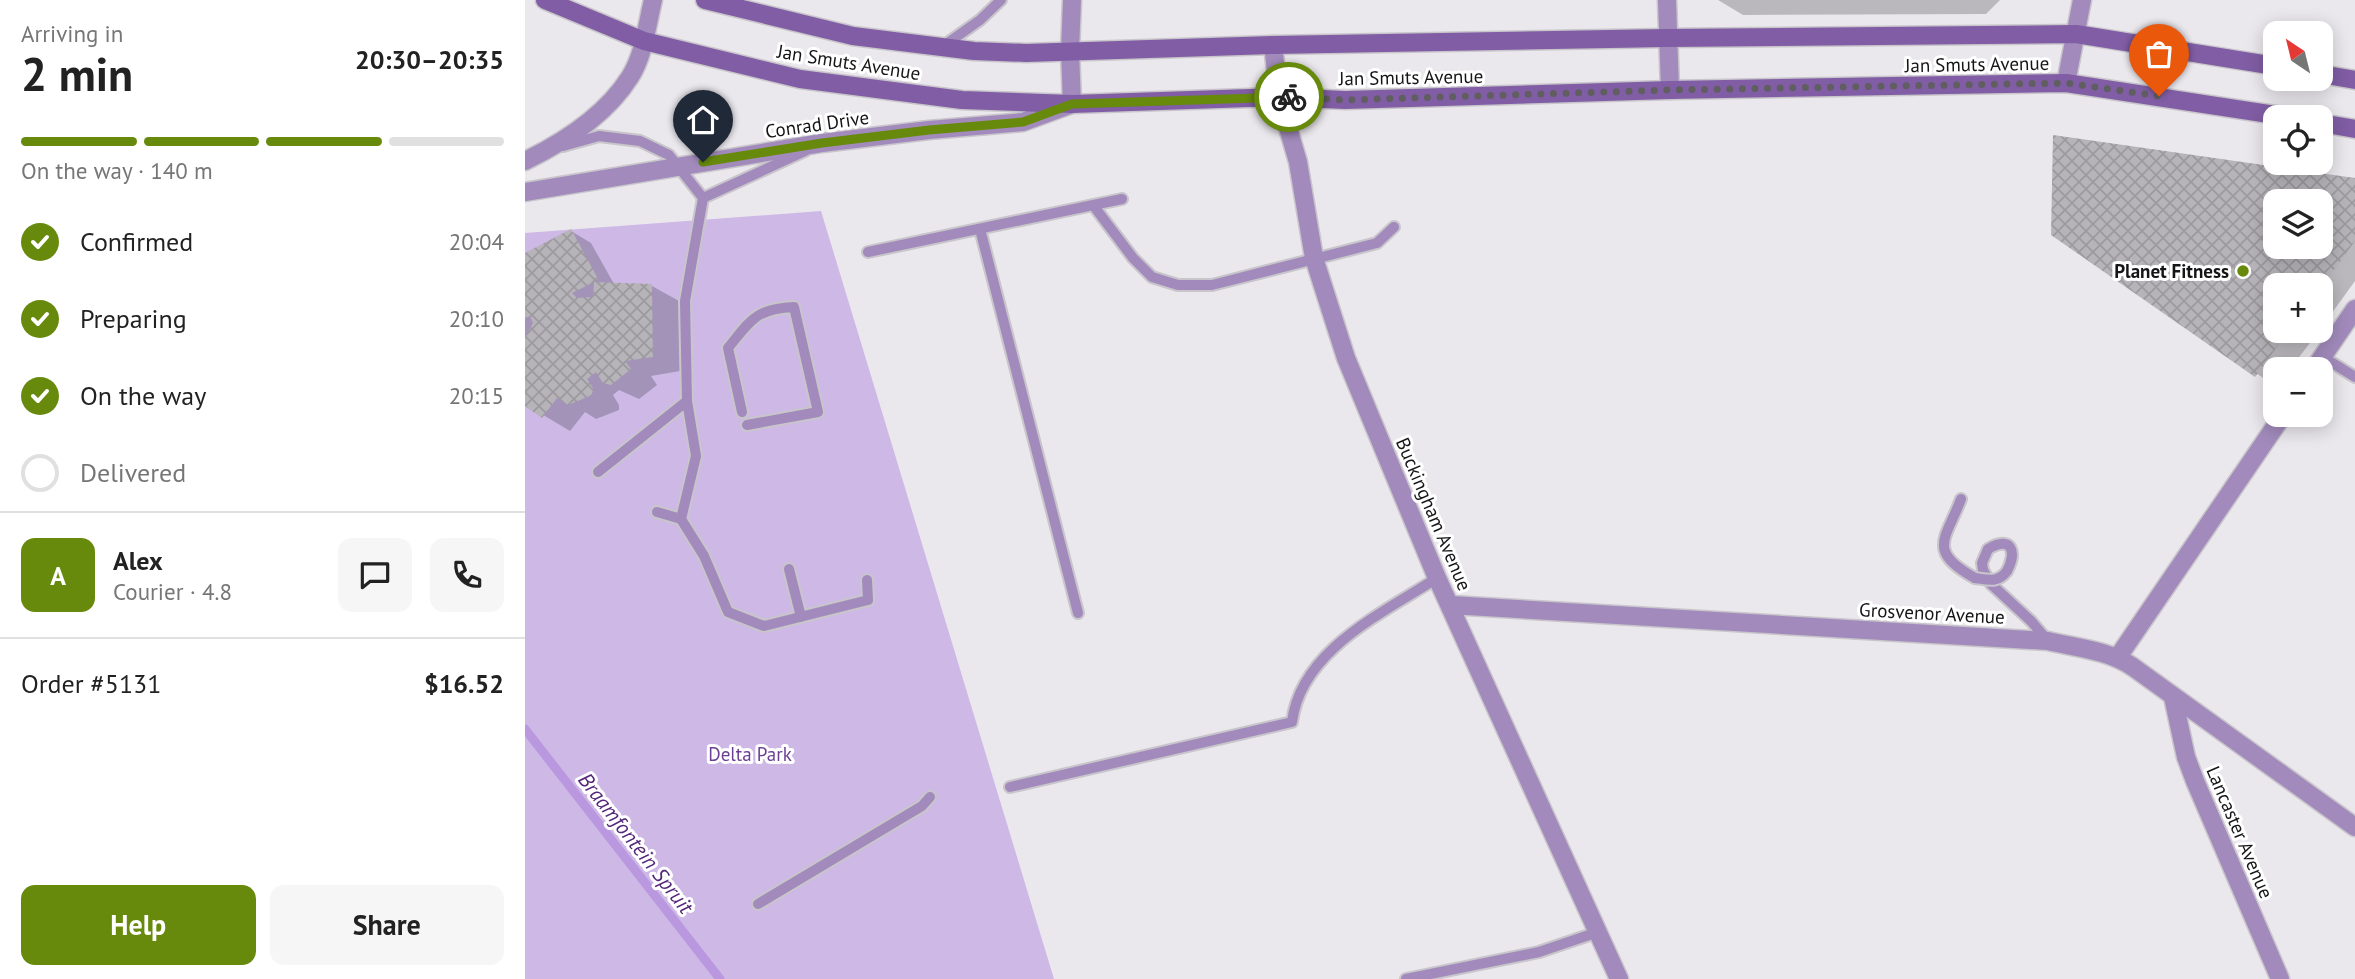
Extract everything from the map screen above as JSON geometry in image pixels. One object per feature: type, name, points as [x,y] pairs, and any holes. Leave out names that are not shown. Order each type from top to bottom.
[{"type":"main road","name":"Jan Smuts Avenue","points":[[545,0],[644,41],[800,79],[962,100],[1072,104],[1279,97],[1345,100],[1670,90],[2066,83],[2263,113]]},
{"type":"main road","name":"Jan Smuts Avenue","points":[[705,0],[853,36],[974,51],[1013,53],[1273,45],[2076,34],[2263,64]]},
{"type":"main road","points":[[2333,76],[2355,80]]},
{"type":"main road","points":[[2333,125],[2355,129]]},
{"type":"street","points":[[525,161],[544,152],[602,110],[630,77],[644,41],[653,0]]},
{"type":"street","points":[[1072,0],[1072,104]]},
{"type":"street","points":[[1667,0],[1670,90]]},
{"type":"street","points":[[2066,83],[2082,0]]},
{"type":"street","name":"Buckingham Avenue","points":[[1273,45],[1279,97],[1298,162],[1314,258],[1346,358],[1437,578],[1619,979]]},
{"type":"street","name":"Conrad Drive","points":[[525,192],[822,143],[1023,122],[1072,104]]},
{"type":"street","points":[[2323,357],[2355,309]]},
{"type":"street","points":[[2118,656],[2275,427]]},
{"type":"street","name":"Grosvenor Avenue","points":[[1451,605],[2047,641],[2118,656],[2355,827]]},
{"type":"street","name":"Lancaster Avenue","points":[[2172,697],[2186,757],[2195,781],[2280,979]]},
{"type":"lane","points":[[942,47],[980,20],[1001,0]]},
{"type":"lane","points":[[544,152],[599,136],[640,141],[669,155],[702,198],[685,301],[687,401],[696,456],[681,519]]},
{"type":"lane","points":[[702,198],[822,143]]},
{"type":"lane","points":[[868,252],[1122,199]]},
{"type":"lane","points":[[1093,205],[1133,258],[1152,277],[1178,285],[1212,285],[1377,243],[1394,227]]},
{"type":"lane","points":[[980,229],[1078,613]]},
{"type":"lane","points":[[742,412],[728,348],[752,317],[774,309],[794,307],[818,412],[747,425]]},
{"type":"lane","points":[[2333,368],[2355,377]]},
{"type":"lane","points":[[598,472],[687,401]]},
{"type":"lane","points":[[1961,499],[1944,538],[1943,548],[1947,556],[1975,578],[1994,581],[2007,572],[2014,556],[2010,547],[2003,544],[1988,549],[1982,564],[1983,570],[1991,584],[2031,621],[2047,641]]},
{"type":"lane","points":[[657,512],[681,519],[705,556],[728,612],[764,626],[868,600],[867,580]]},
{"type":"lane","points":[[789,569],[801,617]]},
{"type":"lane","points":[[1010,787],[1292,722],[1301,689],[1329,653],[1365,622],[1437,578]]},
{"type":"lane","points":[[758,904],[922,806],[930,797]]},
{"type":"lane","points":[[1406,979],[1539,951],[1598,932]]},
{"type":"green space","name":"Delta Park","points":[[821,211],[1054,979],[525,979],[525,233]]},
{"type":"building","points":[[2053,135],[2263,165],[2263,175],[2333,175],[2355,178],[2355,241],[2332,273],[2263,273],[2263,343],[2280,343],[2270,357],[2263,357],[2263,366],[2255,377],[2051,235]]},
{"type":"building","points":[[571,229],[598,279],[594,282],[652,284],[653,357],[625,361],[631,369],[611,385],[603,383],[596,372],[587,379],[593,388],[592,395],[568,405],[557,398],[542,418],[525,406],[525,338],[533,323],[530,316],[525,318],[525,253]],"holes":[[[594,282],[593,297],[577,298],[572,293]]]},
{"type":"waterway","name":"Braamfontein Spruit","points":[[525,729],[720,979]]},
{"type":"way so far","points":[[1289,97],[1345,100],[1670,90],[2066,83],[2159,96]]},
{"type":"place","name":"Planet Fitness","points":[[2243,271]]},
{"type":"route","points":[[703,162],[822,143],[1023,122],[1072,104],[1289,97]]}]
